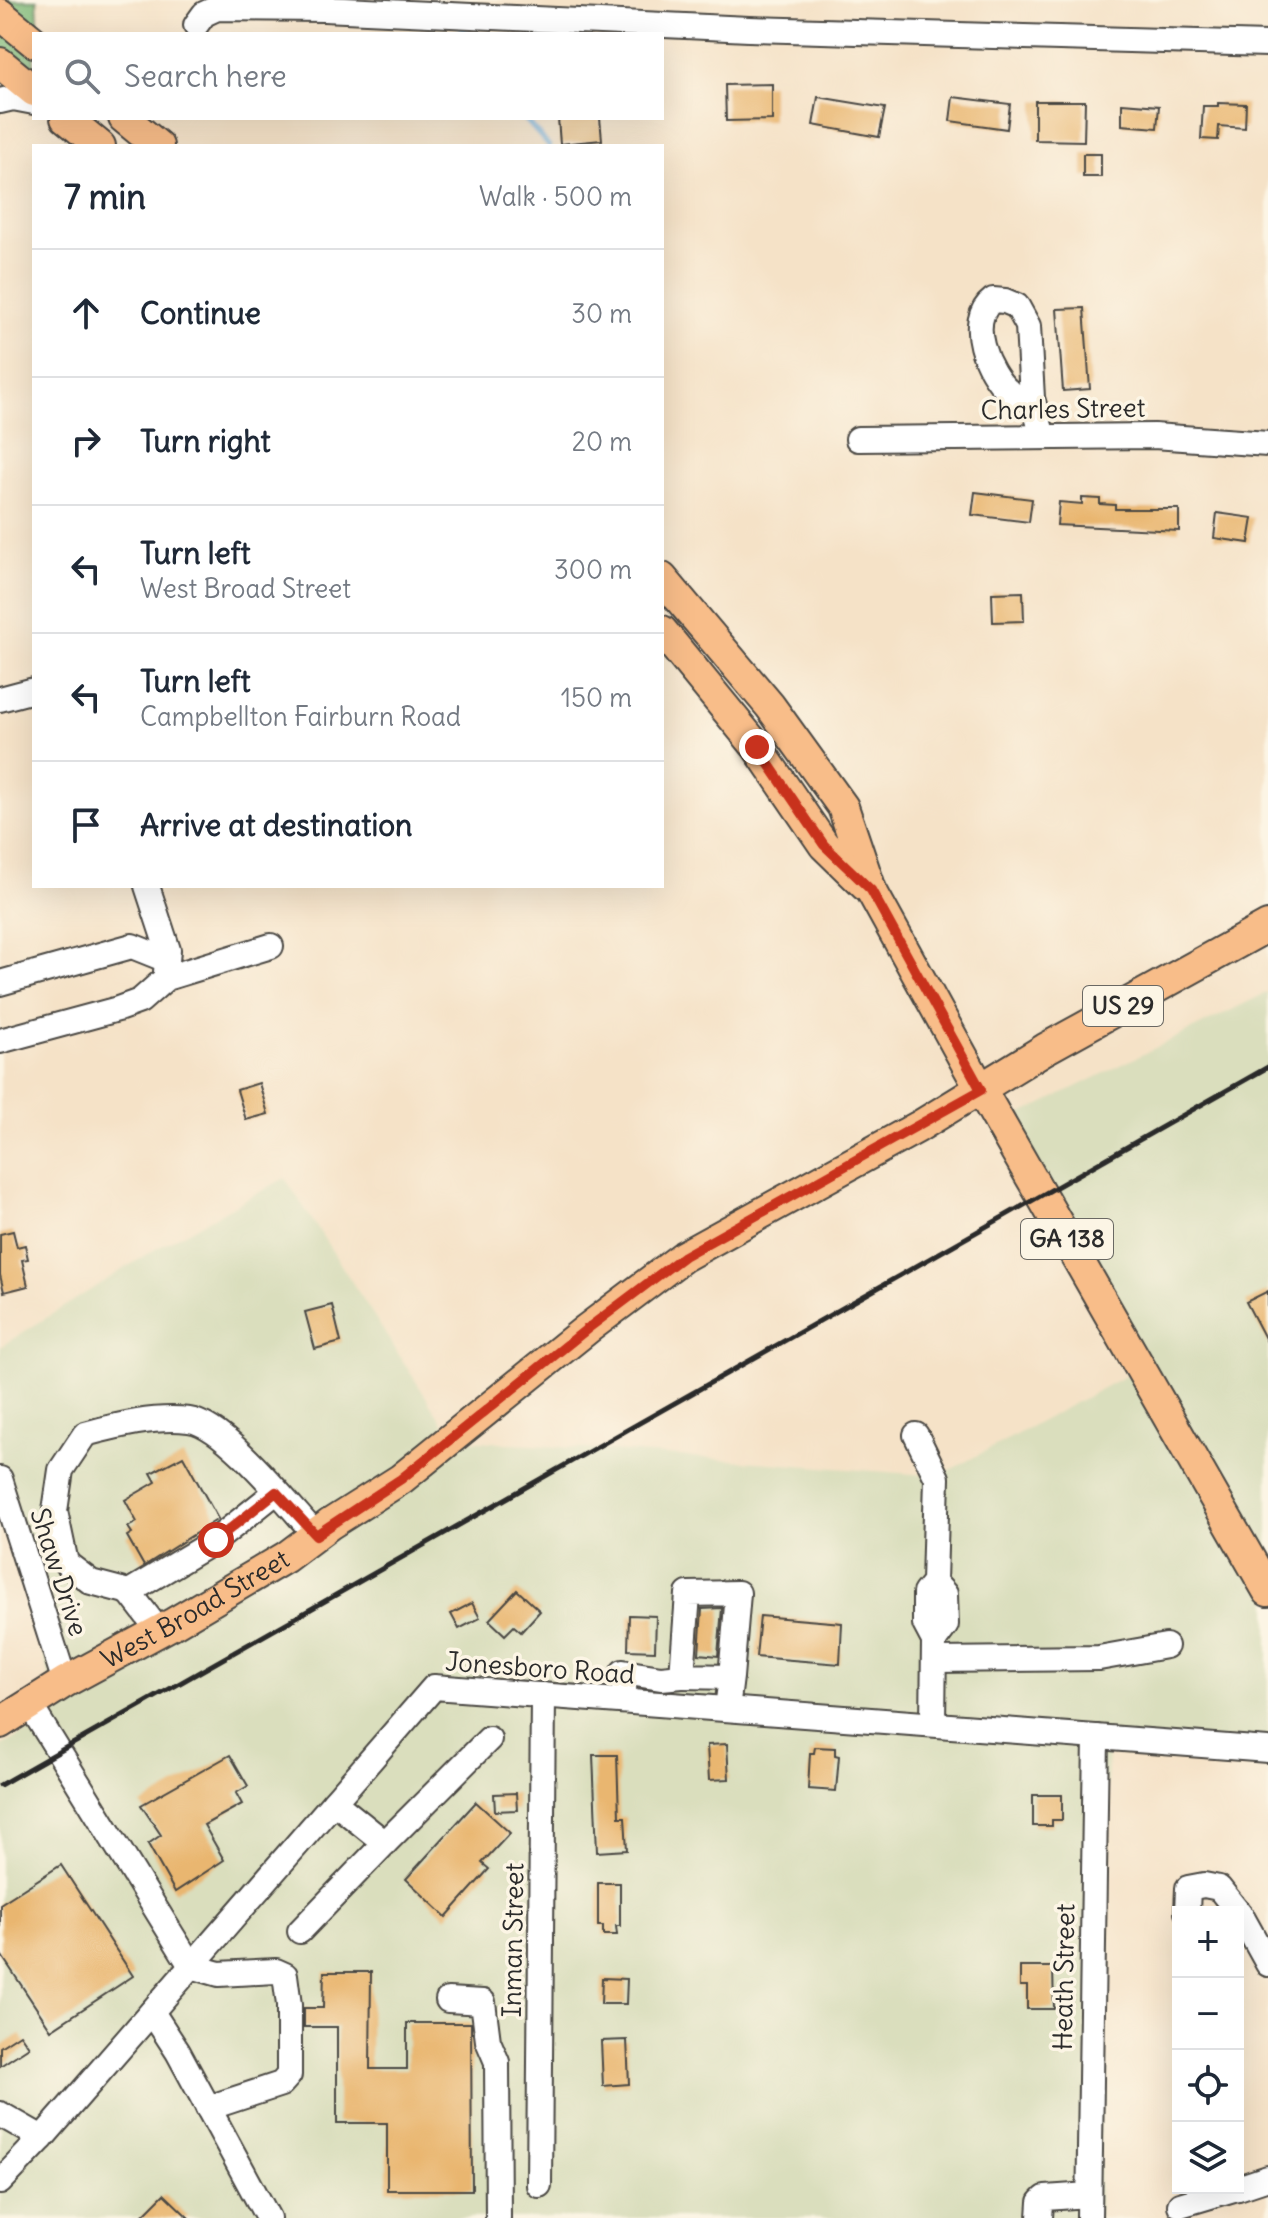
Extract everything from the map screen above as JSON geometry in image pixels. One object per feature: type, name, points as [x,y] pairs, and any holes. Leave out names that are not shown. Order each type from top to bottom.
[{"type":"main road","points":[[0,14],[32,40]]},
{"type":"main road","points":[[0,63],[32,89]]},
{"type":"main road","points":[[68,120],[98,144]]},
{"type":"main road","points":[[126,120],[156,144]]},
{"type":"main road","points":[[664,580],[770,706],[843,807],[871,890],[981,1090]]},
{"type":"main road","points":[[664,633],[757,747],[824,845],[871,890]]},
{"type":"main road","name":"US 29","points":[[981,1090],[1045,1049],[1268,926]]},
{"type":"main road","name":"West Broad Street","points":[[0,1723],[65,1682],[286,1557],[401,1479],[587,1329],[684,1256],[981,1090]]},
{"type":"main road","name":"GA 138","points":[[981,1090],[1268,1591]]},
{"type":"street","points":[[196,25],[204,14],[217,8],[293,9],[749,29],[1268,44]]},
{"type":"street","points":[[0,101],[13,98],[32,102]]},
{"type":"street","points":[[1032,398],[1043,437]]},
{"type":"street","name":"Charles Street","points":[[858,439],[1154,436],[1268,444]]},
{"type":"street","points":[[0,699],[32,691]]},
{"type":"street","points":[[132,946],[150,897]]},
{"type":"street","points":[[0,1041],[140,1001],[166,969],[168,950],[150,897]]},
{"type":"street","points":[[0,983],[132,946],[166,969],[221,960],[271,946]]},
{"type":"street","points":[[159,1631],[129,1592],[91,1582],[66,1563],[55,1511],[61,1470],[85,1434],[119,1425],[192,1419],[235,1444],[316,1535]]},
{"type":"street","points":[[916,1435],[937,1478],[934,1582],[945,1594],[946,1625],[935,1650],[933,1724]]},
{"type":"street","name":"Shaw Drive","points":[[1,1485],[65,1682]]},
{"type":"street","points":[[129,1592],[216,1540],[276,1492]]},
{"type":"street","points":[[682,1676],[688,1594],[738,1593],[727,1709]]},
{"type":"street","points":[[935,1650],[1099,1658],[1166,1646]]},
{"type":"street","points":[[625,1701],[623,1672],[661,1678],[731,1677]]},
{"type":"street","name":"Jonesboro Road","points":[[0,2182],[42,2138],[434,1687],[1268,1750]]},
{"type":"street","name":"Inman Street","points":[[539,2185],[543,1695]]},
{"type":"street","points":[[30,1705],[191,1966],[219,1974],[276,1971],[285,1975],[289,2005],[289,2075],[281,2084],[208,2108]]},
{"type":"street","name":"Heath Street","points":[[1089,2206],[1096,1737]]},
{"type":"street","points":[[300,1931],[489,1739]]},
{"type":"street","points":[[334,1802],[385,1843]]},
{"type":"street","points":[[1187,1906],[1188,1888],[1204,1885],[1219,1888],[1233,1906]]},
{"type":"street","points":[[1244,1921],[1268,1964]]},
{"type":"street","points":[[448,2000],[483,2002],[488,2041],[497,2062],[498,2218]]},
{"type":"street","points":[[152,2012],[178,2052],[268,2218]]},
{"type":"street","points":[[0,2114],[42,2138]]},
{"type":"street","points":[[1244,2186],[1268,2178]]},
{"type":"street","points":[[1181,2204],[1216,2194]]},
{"type":"street","points":[[1040,2218],[1041,2202],[1045,2198],[1089,2206]]},
{"type":"shaded area","points":[[1268,992],[1268,1750],[1108,1744],[1099,2218],[0,2218],[0,1747],[59,1713],[0,1501],[0,1347],[154,1250],[285,1178],[453,1439],[939,1476],[1142,1367],[1008,1121]]},
{"type":"green space","points":[[0,0],[37,0],[39,32],[32,32],[32,76],[0,50]]},
{"type":"building","points":[[772,84],[772,120],[726,121],[725,85]]},
{"type":"building","points":[[818,97],[885,108],[879,137],[813,125]]},
{"type":"building","points":[[953,97],[1010,104],[1007,129],[950,121]]},
{"type":"building","points":[[1035,101],[1085,101],[1084,141],[1035,140]]},
{"type":"building","points":[[1122,103],[1159,106],[1157,128],[1122,125]]},
{"type":"building","points":[[1218,103],[1246,104],[1245,128],[1219,126],[1218,140],[1201,139],[1203,106],[1218,106]]},
{"type":"building","points":[[558,120],[600,120],[602,140],[560,144]]},
{"type":"building","points":[[1083,154],[1101,154],[1101,177],[1083,177]]},
{"type":"building","points":[[1084,308],[1090,389],[1063,391],[1057,309]]},
{"type":"building","points":[[975,492],[1032,499],[1029,522],[972,515]]},
{"type":"building","points":[[1082,498],[1100,499],[1100,504],[1115,505],[1115,509],[1179,509],[1179,531],[1057,525],[1059,502],[1082,504]]},
{"type":"building","points":[[1217,513],[1253,518],[1249,543],[1214,538]]},
{"type":"building","points":[[1023,592],[1024,621],[993,622],[992,593]]},
{"type":"building","points":[[259,1083],[268,1114],[246,1120],[237,1090]]},
{"type":"building","points":[[13,1231],[17,1247],[25,1245],[28,1259],[22,1260],[28,1286],[4,1292],[0,1275],[0,1234]]},
{"type":"building","points":[[1268,1291],[1268,1344],[1246,1302]]},
{"type":"building","points":[[332,1305],[341,1342],[315,1349],[305,1312]]},
{"type":"building","points":[[183,1456],[218,1519],[144,1566],[127,1536],[132,1533],[128,1527],[137,1522],[125,1500],[156,1482],[151,1473]]},
{"type":"building","points":[[517,1590],[540,1611],[521,1632],[514,1626],[505,1635],[489,1620]]},
{"type":"building","points":[[472,1603],[480,1618],[459,1629],[451,1614]]},
{"type":"building","points":[[722,1608],[718,1656],[699,1654],[702,1609]]},
{"type":"building","points":[[629,1615],[656,1616],[655,1651],[628,1650]]},
{"type":"building","points":[[760,1616],[842,1623],[840,1664],[756,1657]]},
{"type":"building","points":[[727,1744],[729,1779],[709,1780],[707,1745]]},
{"type":"building","points":[[815,1747],[835,1748],[835,1755],[839,1756],[836,1791],[808,1789],[810,1753],[814,1753]]},
{"type":"building","points":[[230,1755],[248,1786],[236,1793],[242,1804],[204,1825],[224,1860],[175,1892],[148,1844],[161,1835],[141,1805]]},
{"type":"building","points":[[593,1755],[617,1755],[619,1817],[625,1817],[627,1850],[597,1852]]},
{"type":"building","points":[[516,1793],[517,1810],[495,1811],[494,1794]]},
{"type":"building","points":[[1033,1795],[1062,1795],[1062,1820],[1052,1820],[1052,1826],[1033,1826]]},
{"type":"building","points":[[476,1802],[510,1833],[482,1863],[489,1869],[446,1917],[406,1879]]},
{"type":"building","points":[[61,1865],[133,1976],[51,2030],[0,1953],[0,1904]]},
{"type":"building","points":[[598,1883],[620,1883],[620,1926],[616,1926],[617,1935],[603,1935],[603,1926],[598,1926]]},
{"type":"building","points":[[1020,1967],[1053,1967],[1054,2009],[1027,2009],[1027,1986],[1020,1986]]},
{"type":"building","points":[[324,1972],[371,1972],[370,2069],[407,2069],[407,2023],[471,2023],[472,2190],[387,2190],[387,2123],[337,2123],[337,2027],[304,2027],[304,2008],[323,2008]]},
{"type":"building","points":[[602,1978],[627,1979],[626,2004],[601,2004]]},
{"type":"building","points":[[20,2034],[29,2047],[0,2066],[0,2047]]},
{"type":"building","points":[[627,2040],[629,2084],[603,2086],[601,2041]]},
{"type":"building","points":[[164,2194],[189,2218],[140,2218]]},
{"type":"waterway","points":[[458,24],[467,32]]},
{"type":"waterway","points":[[526,120],[547,144]]},
{"type":"railway","points":[[0,1785],[1268,1067]]},
{"type":"route","points":[[216,1540],[276,1492],[316,1535],[401,1479],[587,1329],[684,1256],[981,1090],[871,890],[824,845],[757,747]]}]
